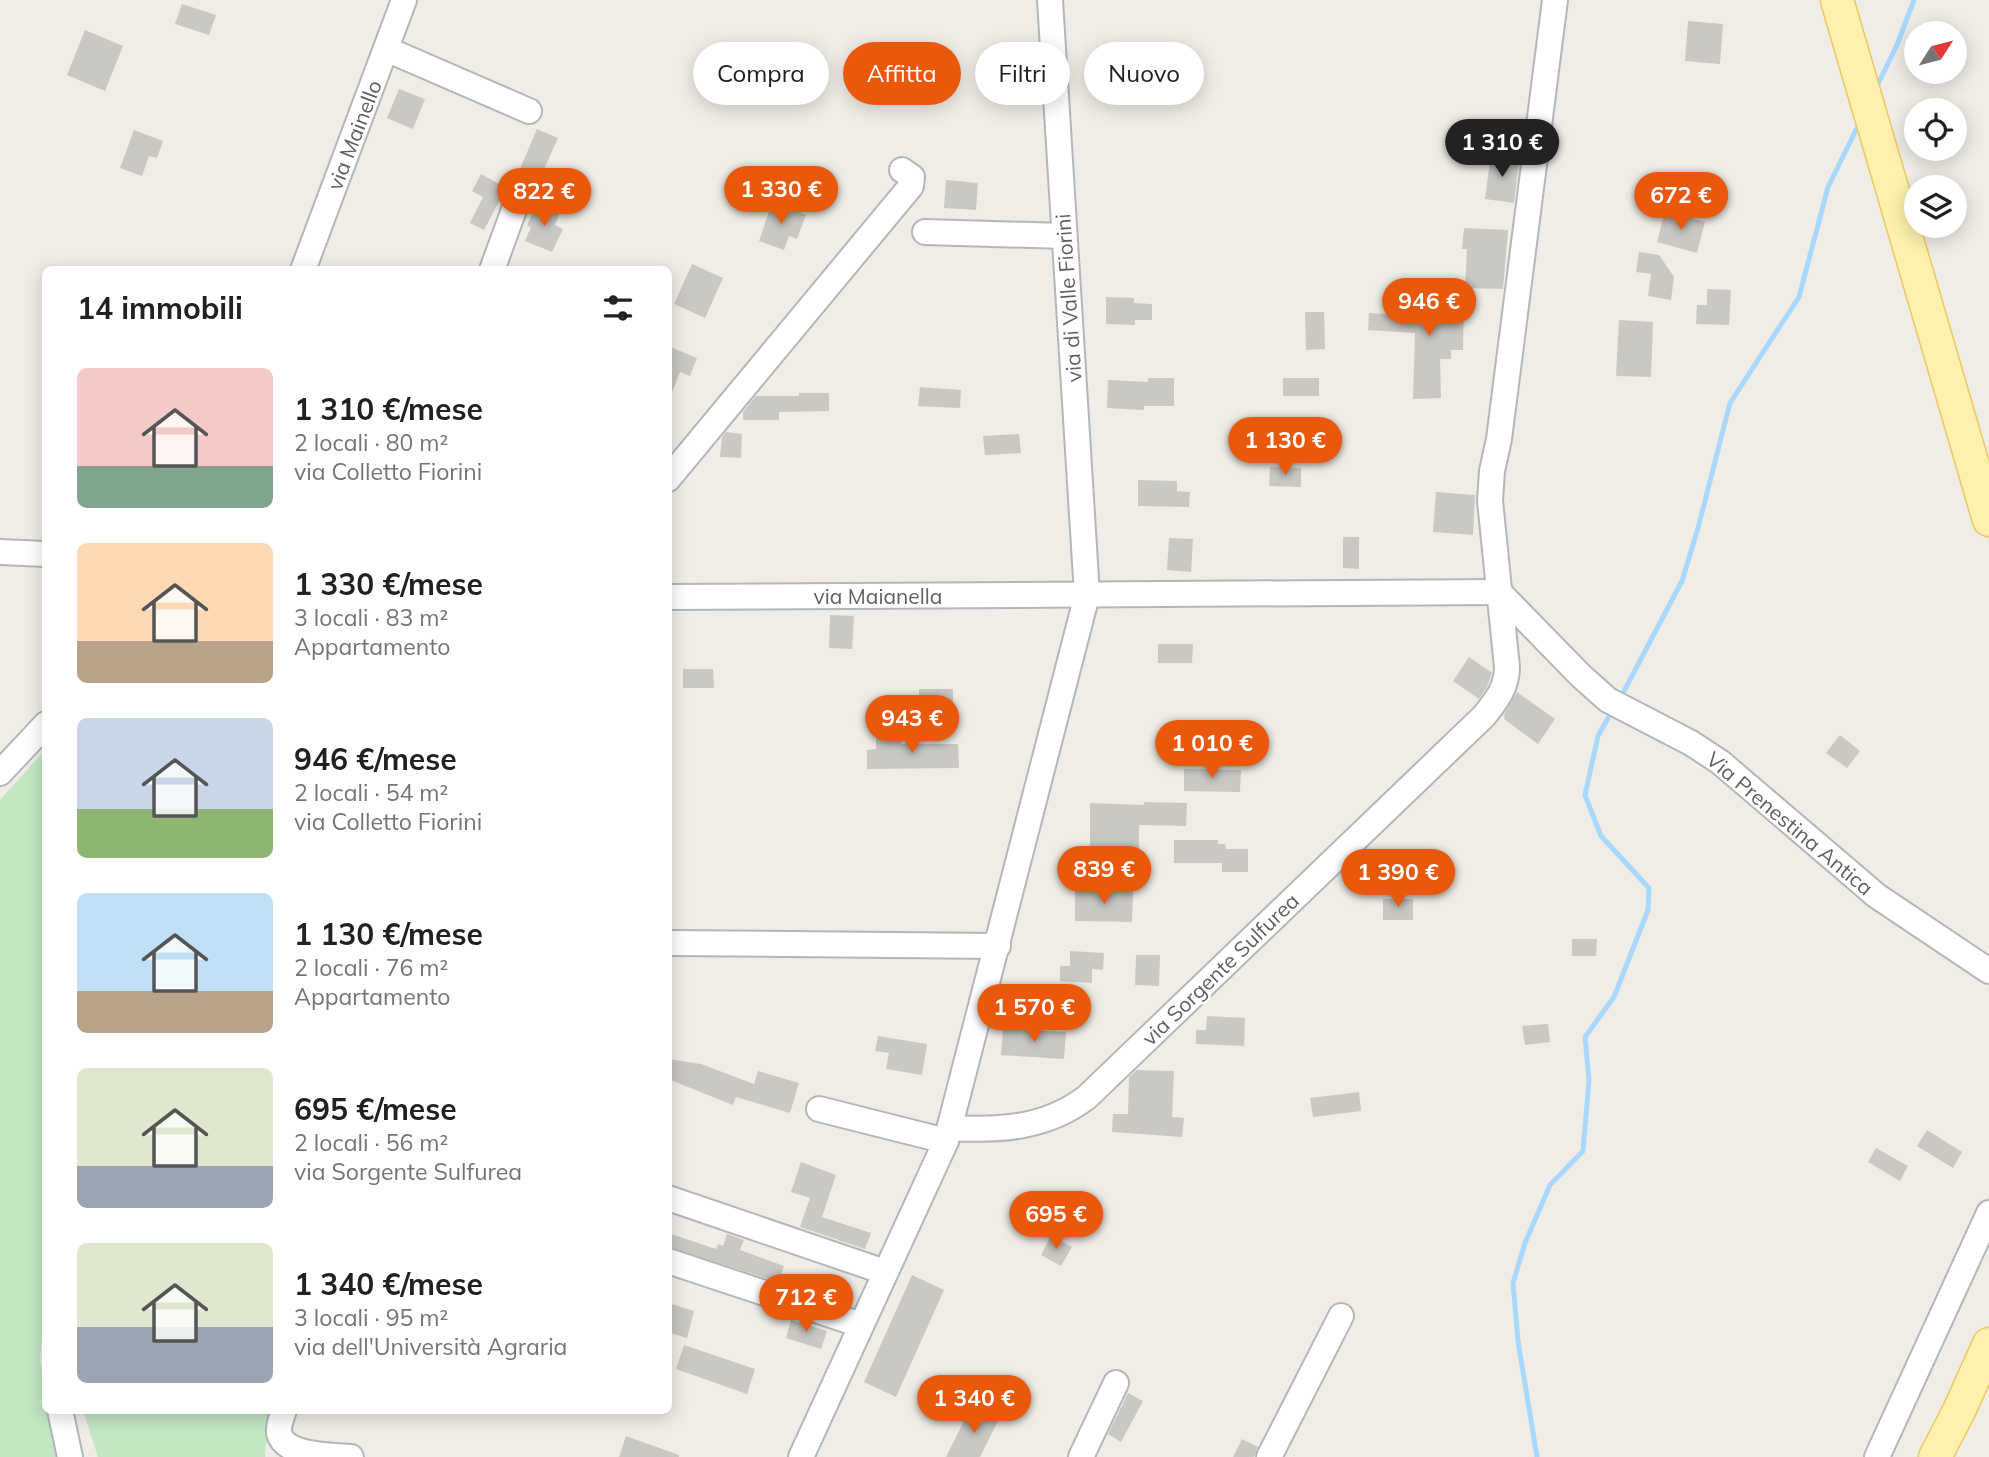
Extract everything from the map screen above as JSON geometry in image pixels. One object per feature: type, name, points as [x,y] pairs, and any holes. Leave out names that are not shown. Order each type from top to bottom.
[{"type":"main road","points":[[1837,0],[1989,520]]},
{"type":"main road","points":[[1935,1457],[1989,1344]]},
{"type":"street","name":"via Mainello","points":[[305,266],[404,0]]},
{"type":"street","name":"via di Valle Fiorini","points":[[801,1457],[948,1135],[1087,595],[1049,0]]},
{"type":"street","name":"via Sorgente Sulfurea","points":[[819,1109],[948,1135],[1017,1127],[1058,1116],[1080,1102],[1484,716],[1499,697],[1507,678],[1490,501],[1492,471],[1499,439],[1555,0]]},
{"type":"street","points":[[386,49],[529,111]]},
{"type":"street","points":[[672,473],[911,186],[912,177],[902,170]]},
{"type":"street","points":[[493,266],[519,197]]},
{"type":"street","points":[[925,232],[1064,236]]},
{"type":"street","points":[[0,552],[42,554]]},
{"type":"street","name":"via Maianella","points":[[672,597],[1499,593]]},
{"type":"street","name":"Via Prenestina Antica","points":[[1499,593],[1601,695],[1691,743],[1720,762],[1877,896],[1989,971]]},
{"type":"street","points":[[0,773],[42,727]]},
{"type":"street","points":[[672,943],[998,946]]},
{"type":"street","points":[[672,1199],[885,1272]]},
{"type":"street","points":[[1877,1457],[1989,1213]]},
{"type":"street","points":[[672,1262],[861,1325]]},
{"type":"street","points":[[1269,1457],[1341,1316]]},
{"type":"street","points":[[1081,1457],[1116,1383]]},
{"type":"street","points":[[61,1414],[71,1457]]},
{"type":"street","points":[[283,1414],[279,1433],[289,1447],[304,1452],[351,1457]]},
{"type":"green space","points":[[42,753],[40,1359],[42,1414],[51,1414],[59,1457],[0,1457],[0,800]]},
{"type":"green space","points":[[84,1414],[275,1414],[265,1457],[98,1457]]},
{"type":"building","points":[[182,4],[216,15],[209,35],[175,24]]},
{"type":"building","points":[[1688,21],[1723,24],[1720,64],[1685,61]]},
{"type":"building","points":[[85,30],[123,46],[105,91],[67,75]]},
{"type":"building","points":[[399,89],[425,99],[413,129],[387,118]]},
{"type":"building","points":[[537,129],[558,138],[540,178],[520,169]]},
{"type":"building","points":[[134,130],[163,141],[157,158],[149,156],[142,176],[120,168]]},
{"type":"building","points":[[1491,153],[1507,155],[1507,160],[1519,161],[1514,203],[1485,199]]},
{"type":"building","points":[[481,174],[506,188],[484,230],[470,223],[483,197],[472,191]]},
{"type":"building","points":[[946,180],[978,183],[976,210],[944,208]]},
{"type":"building","points":[[537,202],[560,212],[555,225],[563,229],[552,252],[525,241],[531,227],[527,226]]},
{"type":"building","points":[[772,203],[806,215],[797,239],[789,236],[784,250],[759,241]]},
{"type":"building","points":[[1665,211],[1705,222],[1697,253],[1657,242]]},
{"type":"building","points":[[1464,228],[1508,230],[1503,289],[1465,288],[1467,249],[1462,249]]},
{"type":"building","points":[[1639,252],[1659,255],[1674,277],[1671,300],[1648,296],[1651,274],[1636,272]]},
{"type":"building","points":[[692,264],[723,278],[705,318],[674,304]]},
{"type":"building","points":[[1707,289],[1731,290],[1729,325],[1696,324],[1697,305],[1707,305]]},
{"type":"building","points":[[1427,292],[1464,292],[1463,350],[1451,350],[1451,359],[1440,359],[1441,398],[1413,399],[1415,333],[1368,330],[1369,313],[1428,317]]},
{"type":"building","points":[[1106,297],[1134,298],[1134,303],[1152,304],[1152,320],[1135,320],[1135,325],[1106,324]]},
{"type":"building","points":[[1305,312],[1324,312],[1325,349],[1306,350]]},
{"type":"building","points":[[1619,320],[1653,322],[1651,377],[1616,376]]},
{"type":"building","points":[[672,348],[697,358],[690,376],[680,372],[672,392]]},
{"type":"building","points":[[1148,378],[1174,378],[1174,406],[1144,406],[1144,410],[1107,408],[1108,380],[1148,382]]},
{"type":"building","points":[[1283,378],[1319,378],[1319,396],[1283,396]]},
{"type":"building","points":[[920,387],[961,390],[960,408],[918,406]]},
{"type":"building","points":[[799,393],[829,393],[829,411],[779,412],[779,420],[743,420],[743,412],[756,396],[799,396]]},
{"type":"building","points":[[726,432],[742,434],[741,458],[720,457],[722,437]]},
{"type":"building","points":[[1019,434],[1021,453],[985,455],[983,436]]},
{"type":"building","points":[[1270,467],[1301,468],[1301,487],[1269,486]]},
{"type":"building","points":[[1138,480],[1177,481],[1177,491],[1190,492],[1189,507],[1138,506]]},
{"type":"building","points":[[1436,492],[1475,495],[1473,535],[1433,532]]},
{"type":"building","points":[[1343,537],[1359,537],[1359,569],[1343,568]]},
{"type":"building","points":[[1169,538],[1193,539],[1191,572],[1167,570]]},
{"type":"building","points":[[830,615],[854,616],[852,649],[829,648]]},
{"type":"building","points":[[1158,644],[1193,644],[1192,663],[1158,663]]},
{"type":"building","points":[[1469,657],[1492,673],[1479,699],[1453,681]]},
{"type":"building","points":[[683,669],[713,669],[714,688],[683,688]]},
{"type":"building","points":[[919,689],[953,689],[953,707],[919,707]]},
{"type":"building","points":[[1517,692],[1555,719],[1538,744],[1504,719],[1503,716]]},
{"type":"building","points":[[1840,735],[1860,751],[1847,768],[1826,753]]},
{"type":"building","points":[[876,738],[901,738],[901,744],[958,744],[959,768],[867,769],[867,750],[876,749]]},
{"type":"building","points":[[1184,769],[1241,770],[1240,792],[1184,791]]},
{"type":"building","points":[[1144,802],[1187,803],[1186,826],[1139,825],[1139,859],[1090,860],[1090,803],[1144,805]]},
{"type":"building","points":[[1174,840],[1218,840],[1218,844],[1225,844],[1226,849],[1248,849],[1248,872],[1222,872],[1222,863],[1174,863]]},
{"type":"building","points":[[1075,891],[1133,892],[1132,922],[1075,921]]},
{"type":"building","points":[[1383,899],[1413,899],[1413,920],[1383,920]]},
{"type":"building","points":[[1572,939],[1597,939],[1596,956],[1572,956]]},
{"type":"building","points":[[1070,951],[1104,953],[1103,970],[1092,969],[1092,983],[1060,981],[1060,966],[1070,966]]},
{"type":"building","points":[[1136,955],[1160,955],[1159,986],[1135,985]]},
{"type":"building","points":[[1207,1016],[1245,1018],[1244,1046],[1196,1044],[1196,1030],[1206,1030]]},
{"type":"building","points":[[1548,1024],[1550,1042],[1525,1045],[1522,1026]]},
{"type":"building","points":[[1003,1029],[1066,1032],[1064,1059],[1001,1055]]},
{"type":"building","points":[[878,1036],[927,1044],[922,1075],[886,1069],[889,1053],[875,1051]]},
{"type":"building","points":[[672,1060],[701,1064],[754,1084],[758,1071],[799,1083],[790,1113],[736,1097],[733,1105],[672,1081]]},
{"type":"building","points":[[1137,1070],[1174,1071],[1172,1117],[1184,1118],[1182,1137],[1112,1132],[1113,1114],[1128,1114],[1129,1077]]},
{"type":"building","points":[[1359,1092],[1361,1111],[1313,1117],[1310,1098]]},
{"type":"building","points":[[1927,1130],[1962,1152],[1953,1168],[1917,1146]]},
{"type":"building","points":[[1876,1148],[1908,1166],[1900,1181],[1868,1162]]},
{"type":"building","points":[[801,1162],[836,1175],[822,1217],[871,1233],[865,1249],[800,1227],[810,1198],[791,1192]]},
{"type":"building","points":[[672,1234],[716,1249],[718,1244],[723,1246],[727,1234],[744,1240],[740,1250],[784,1266],[778,1282],[672,1248]]},
{"type":"building","points":[[1051,1236],[1072,1247],[1061,1266],[1041,1255]]},
{"type":"building","points":[[912,1275],[944,1290],[896,1397],[864,1382]]},
{"type":"building","points":[[672,1304],[694,1311],[687,1338],[672,1333]]},
{"type":"building","points":[[791,1320],[827,1331],[821,1349],[786,1338]]},
{"type":"building","points":[[684,1345],[755,1369],[747,1394],[676,1369]]},
{"type":"building","points":[[1128,1393],[1143,1401],[1121,1442],[1108,1434]]},
{"type":"building","points":[[984,1409],[1000,1417],[980,1457],[946,1457],[968,1413],[980,1418]]},
{"type":"building","points":[[626,1436],[679,1455],[679,1457],[619,1457]]},
{"type":"building","points":[[1242,1439],[1258,1447],[1254,1457],[1233,1457]]},
{"type":"waterway","points":[[1877,86],[1897,45],[1914,0]]},
{"type":"waterway","points":[[1624,691],[1682,581],[1730,403],[1799,297],[1828,187],[1858,126]]},
{"type":"waterway","points":[[1537,1457],[1518,1341],[1513,1283],[1525,1243],[1550,1185],[1583,1151],[1589,1080],[1585,1037],[1614,997],[1648,910],[1649,888],[1601,836],[1585,795],[1598,736],[1608,718]]}]
